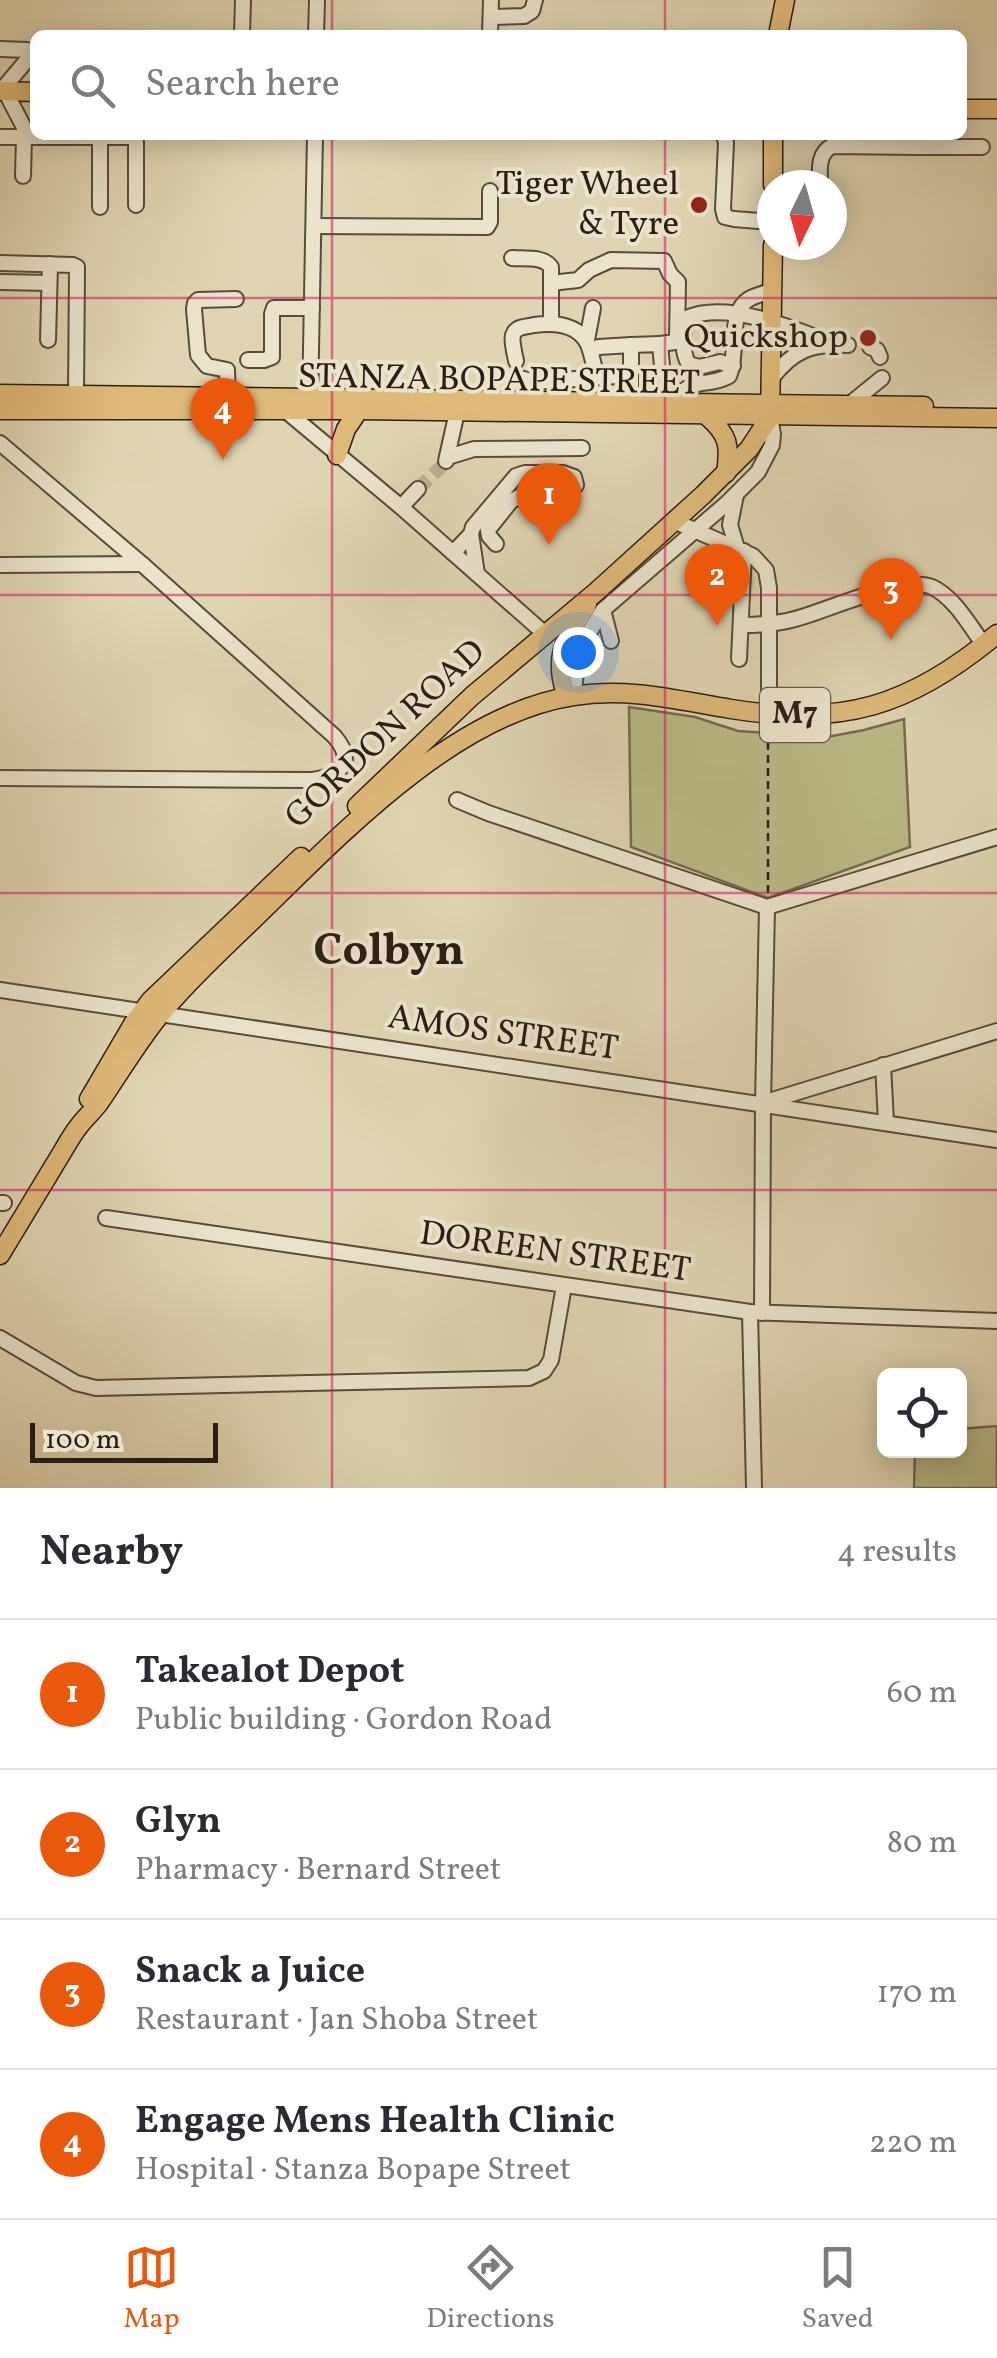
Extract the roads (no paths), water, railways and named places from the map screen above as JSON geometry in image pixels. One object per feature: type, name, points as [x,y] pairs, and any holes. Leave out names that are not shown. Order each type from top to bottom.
[{"type":"main road","points":[[779,30],[785,0]]},
{"type":"main road","points":[[1,91],[30,92]]},
{"type":"main road","points":[[967,109],[997,109]]},
{"type":"main road","points":[[773,140],[773,170]]},
{"type":"main road","name":"GORDON ROAD","points":[[152,1013],[166,985],[220,932],[453,714],[545,634],[599,601],[674,521],[750,449],[771,410],[773,260]]},
{"type":"main road","name":"STANZA BOPAPE STREET","points":[[2,407],[76,395],[228,398],[359,410],[707,416],[850,404],[997,407]]},
{"type":"main road","name":"STANZA BOPAPE STREET","points":[[2,407],[286,411],[310,404],[674,401],[771,410],[997,418]]},
{"type":"main road","points":[[337,454],[346,429],[359,410]]},
{"type":"main road","points":[[707,416],[726,437],[726,473]]},
{"type":"main road","points":[[571,696],[560,667],[562,652],[599,601]]},
{"type":"main road","name":"M7","points":[[509,714],[571,696],[610,692],[650,694],[768,714],[829,714],[875,706],[923,687],[991,640]]},
{"type":"main road","points":[[453,714],[469,722],[509,714]]},
{"type":"main road","name":"GORDON ROAD","points":[[0,1255],[78,1127],[92,1093],[133,1024],[152,1013],[415,772],[509,714]]},
{"type":"street","points":[[242,0],[242,30]]},
{"type":"street","points":[[316,0],[316,30]]},
{"type":"street","points":[[490,30],[491,0]]},
{"type":"street","points":[[491,17],[524,16],[532,12],[534,0]]},
{"type":"street","points":[[0,49],[27,55],[1,91],[26,137],[23,176]]},
{"type":"street","points":[[0,137],[30,137]]},
{"type":"street","points":[[100,140],[100,207]]},
{"type":"street","points":[[134,140],[136,205]]},
{"type":"street","points":[[310,404],[315,140]]},
{"type":"street","points":[[725,140],[723,209],[726,216],[734,219],[757,221]]},
{"type":"street","points":[[820,170],[820,160],[832,146],[917,141],[982,147]]},
{"type":"street","points":[[314,226],[487,227],[490,191]]},
{"type":"street","points":[[512,258],[549,263],[550,323]]},
{"type":"street","points":[[516,360],[515,331],[550,323],[568,327],[589,345],[660,344],[677,339],[678,282],[664,261],[610,260],[578,280],[551,283]]},
{"type":"street","points":[[0,263],[72,265],[78,271],[76,395]]},
{"type":"street","points":[[48,340],[50,264]]},
{"type":"street","points":[[0,282],[49,283]]},
{"type":"street","points":[[674,401],[691,384],[726,378],[733,366],[736,313],[748,300],[772,291]]},
{"type":"street","points":[[228,398],[228,370],[207,366],[198,355],[194,310],[198,300],[236,299]]},
{"type":"street","points":[[248,360],[272,357],[274,308],[312,308]]},
{"type":"street","points":[[593,308],[589,345],[598,377]]},
{"type":"street","points":[[733,366],[715,362],[689,364],[685,359],[687,318],[736,313],[841,344],[792,355],[771,379]]},
{"type":"street","points":[[660,344],[662,366]]},
{"type":"street","points":[[631,345],[631,401]]},
{"type":"street","points":[[850,404],[878,363],[898,405]]},
{"type":"street","points":[[524,379],[534,382],[631,376]]},
{"type":"street","name":"GORDON ROAD","points":[[571,696],[578,658],[599,601],[694,532],[758,472],[770,452],[771,410]]},
{"type":"street","points":[[286,411],[545,634]]},
{"type":"street","points":[[456,412],[447,459],[474,449],[582,448]]},
{"type":"street","points":[[0,442],[342,744],[345,757],[339,771],[312,780],[0,778]]},
{"type":"street","points":[[401,507],[418,489]]},
{"type":"street","points":[[476,574],[473,527],[509,493],[488,530],[496,544]]},
{"type":"street","points":[[736,494],[730,525],[741,550],[739,659]]},
{"type":"street","points":[[674,521],[741,550],[758,560],[767,573],[768,714]]},
{"type":"street","points":[[453,553],[471,534]]},
{"type":"street","points":[[0,565],[142,564]]},
{"type":"street","points":[[741,625],[768,626],[886,589],[916,584],[930,586],[945,596],[991,640]]},
{"type":"street","points":[[588,632],[610,641],[599,601]]},
{"type":"street","points":[[457,800],[488,814],[767,907],[997,837]]},
{"type":"street","points":[[754,1488],[767,907]]},
{"type":"street","name":"AMOS STREET","points":[[0,990],[997,1140]]},
{"type":"street","points":[[763,1103],[997,1030]]},
{"type":"street","points":[[882,1066],[886,1122]]},
{"type":"street","points":[[819,1112],[831,1090],[854,1077]]},
{"type":"street","name":"DOREEN STREET","points":[[106,1218],[756,1313],[997,1322]]},
{"type":"street","points":[[0,1338],[76,1383],[96,1388],[528,1378],[544,1372],[551,1360],[564,1286]]},
{"type":"tunnel","points":[[418,489],[446,462]]},
{"type":"place","name":"Tiger Wheel & Tyre","points":[[699,205]]},
{"type":"place","name":"Quickshop","points":[[868,338]]},
{"type":"place","name":"Engage Mens Health Clinic","points":[[223,460]]},
{"type":"place","name":"Takealot Depot","points":[[549,545]]},
{"type":"place","name":"Glyn","points":[[717,626]]},
{"type":"place","name":"Snack a Juice","points":[[891,640]]},
{"type":"district","name":"Colbyn","points":[[389,952]]}]
